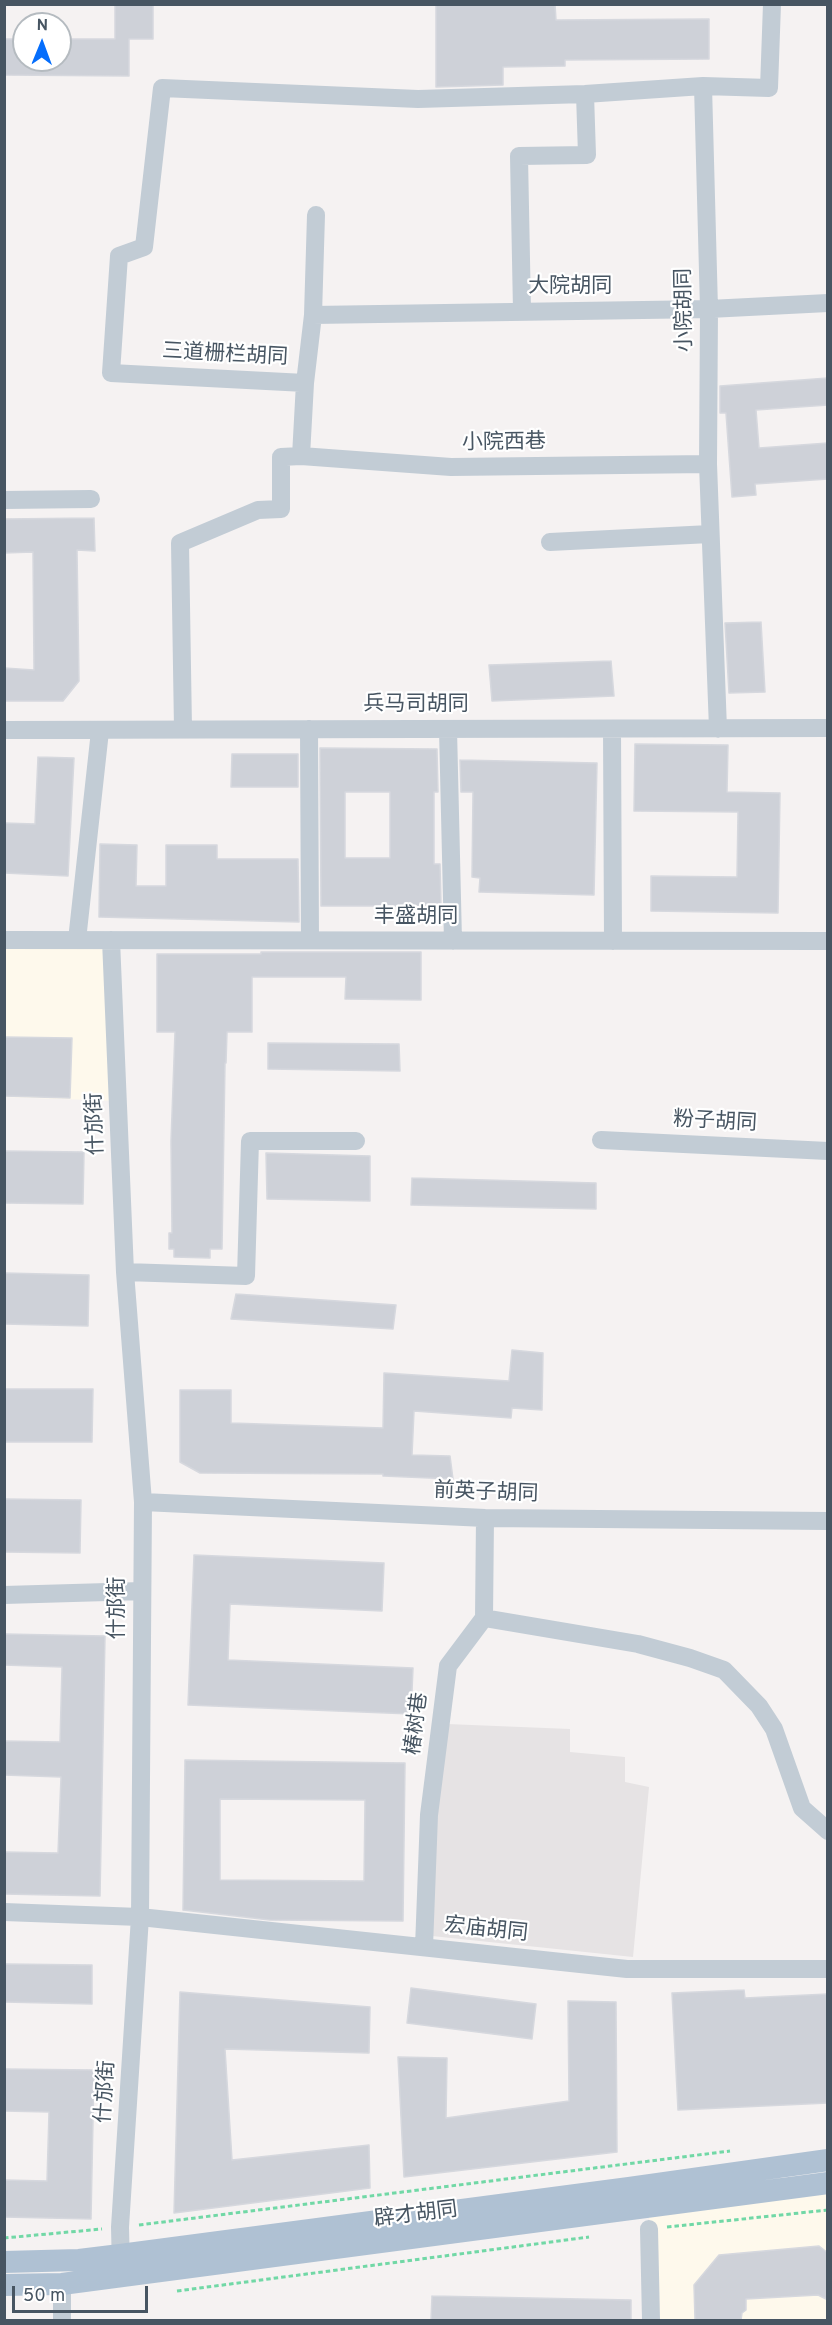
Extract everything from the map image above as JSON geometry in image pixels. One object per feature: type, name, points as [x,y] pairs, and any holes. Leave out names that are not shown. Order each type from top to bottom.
[{"type":"main road","name":"辟才胡同","points":[[4,2285],[62,2284],[121,2265],[828,2160]]},
{"type":"main road","name":"辟才胡同","points":[[4,2262],[79,2260],[121,2265],[828,2183]]},
{"type":"street","points":[[522,311],[519,156],[587,155],[585,94],[703,86],[770,88],[772,4]]},
{"type":"street","name":"小院胡同","points":[[703,86],[709,309],[708,464],[718,729]]},
{"type":"street","name":"三道栅栏胡同","points":[[316,215],[314,315],[305,383],[111,374],[119,256],[144,247],[162,88],[418,99],[585,94]]},
{"type":"street","name":"大院胡同","points":[[314,315],[709,309],[828,303]]},
{"type":"street","points":[[183,729],[180,543],[258,510],[281,509],[281,457],[301,456],[305,383]]},
{"type":"street","name":"小院西巷","points":[[301,456],[452,467],[708,464]]},
{"type":"street","points":[[4,500],[91,499]]},
{"type":"street","points":[[550,542],[710,534]]},
{"type":"street","name":"兵马司胡同","points":[[4,730],[828,728]]},
{"type":"street","points":[[309,729],[310,940]]},
{"type":"street","points":[[448,729],[453,941]]},
{"type":"street","points":[[612,729],[612,941]]},
{"type":"street","points":[[77,940],[100,730]]},
{"type":"street","name":"丰盛胡同","points":[[4,940],[828,941]]},
{"type":"street","name":"什邡街","points":[[111,940],[125,1272],[143,1502],[140,1917],[120,2227],[121,2265]]},
{"type":"street","name":"粉子胡同","points":[[601,1140],[828,1151]]},
{"type":"street","points":[[125,1272],[246,1276],[250,1141],[356,1141]]},
{"type":"street","name":"前英子胡同","points":[[143,1502],[485,1518],[828,1521]]},
{"type":"street","points":[[485,1518],[484,1618],[638,1644],[724,1670],[764,1713],[774,1729],[802,1808],[828,1831]]},
{"type":"street","points":[[4,1595],[142,1591]]},
{"type":"street","name":"椿树巷","points":[[424,1947],[429,1815],[448,1666],[484,1618]]},
{"type":"street","name":"宏庙胡同","points":[[4,1912],[140,1917],[627,1969],[828,1969]]},
{"type":"street","points":[[649,2229],[651,2320]]},
{"type":"street","points":[[62,2284],[62,2320]]},
{"type":"path","name":"辟才胡同","points":[[4,2238],[120,2227],[733,2151]]},
{"type":"path","points":[[649,2229],[828,2210]]},
{"type":"path","name":"辟才胡同","points":[[169,2292],[590,2237]]},
{"type":"shaded area","points":[[5,940],[111,940],[118,1101],[5,1097]]},
{"type":"shaded area","points":[[447,1724],[570,1729],[570,1752],[625,1757],[625,1782],[649,1787],[633,1957],[432,1936],[436,1831]]},
{"type":"shaded area","points":[[827,2185],[827,2320],[651,2320],[649,2207]]},
{"type":"building","points":[[115,4],[153,4],[153,39],[129,39],[129,76],[4,75],[4,39],[12,39],[12,72],[72,72],[72,39],[115,39]]},
{"type":"building","points":[[436,4],[555,4],[556,20],[709,19],[709,59],[565,60],[565,66],[503,67],[503,85],[436,87]]},
{"type":"building","points":[[828,378],[828,405],[756,410],[759,448],[828,443],[828,479],[755,484],[756,495],[732,497],[726,413],[720,413],[720,386]]},
{"type":"building","points":[[94,518],[95,551],[77,550],[79,681],[63,701],[4,701],[4,668],[34,670],[33,552],[4,553],[4,519]]},
{"type":"building","points":[[761,622],[765,692],[729,693],[725,623]]},
{"type":"building","points":[[611,661],[614,696],[492,701],[489,665]]},
{"type":"building","points":[[635,744],[728,745],[727,792],[780,793],[778,913],[651,911],[651,876],[737,877],[738,812],[634,811]]},
{"type":"building","points":[[320,748],[437,749],[438,792],[434,792],[434,864],[440,864],[441,906],[321,906]],"holes":[[[345,792],[390,792],[390,858],[345,858]]]},
{"type":"building","points":[[232,754],[298,754],[298,787],[231,787]]},
{"type":"building","points":[[38,757],[74,758],[68,876],[4,873],[4,823],[35,824]]},
{"type":"building","points":[[460,760],[597,763],[594,895],[479,892],[480,878],[472,877],[473,792],[461,792]]},
{"type":"building","points":[[100,844],[137,845],[136,886],[166,886],[166,845],[217,845],[217,859],[298,859],[299,922],[99,917]]},
{"type":"building","points":[[261,952],[421,952],[421,1000],[345,999],[346,977],[252,977],[252,1032],[227,1032],[222,1249],[210,1249],[210,1258],[174,1257],[174,1249],[169,1249],[169,1233],[172,1233],[171,1141],[175,1032],[157,1032],[157,954],[261,954]]},
{"type":"building","points":[[4,1037],[72,1038],[70,1098],[4,1096]]},
{"type":"building","points":[[268,1043],[399,1044],[400,1071],[268,1069]]},
{"type":"building","points":[[4,1151],[84,1152],[83,1204],[4,1203]]},
{"type":"building","points":[[266,1153],[370,1156],[370,1201],[267,1199]]},
{"type":"building","points":[[412,1178],[596,1183],[596,1209],[411,1205]]},
{"type":"building","points":[[4,1273],[89,1275],[88,1326],[4,1324]]},
{"type":"building","points":[[236,1294],[396,1305],[393,1329],[231,1319]]},
{"type":"building","points":[[512,1350],[543,1353],[542,1410],[512,1408],[511,1418],[414,1411],[412,1455],[450,1456],[453,1479],[383,1476],[383,1474],[200,1473],[180,1462],[180,1390],[231,1390],[231,1423],[383,1428],[384,1373],[509,1381]]},
{"type":"building","points":[[4,1389],[93,1389],[92,1442],[4,1442]]},
{"type":"building","points":[[4,1499],[81,1500],[80,1553],[4,1552]]},
{"type":"building","points":[[194,1555],[384,1563],[382,1611],[230,1604],[228,1660],[413,1668],[411,1714],[188,1705]]},
{"type":"building","points":[[4,1634],[105,1636],[100,1896],[4,1894],[4,1852],[58,1853],[61,1777],[4,1775],[4,1741],[60,1742],[62,1667],[4,1665]]},
{"type":"building","points":[[185,1760],[405,1763],[403,1921],[270,1920],[183,1910]],"holes":[[[220,1799],[365,1800],[364,1881],[220,1880]]]},
{"type":"building","points":[[4,1964],[92,1965],[92,2004],[4,2002]]},
{"type":"building","points":[[411,1988],[536,2004],[532,2039],[407,2023]]},
{"type":"building","points":[[744,1990],[745,1998],[828,1994],[828,2103],[678,2110],[672,1993]]},
{"type":"building","points":[[180,1992],[370,2007],[369,2053],[225,2049],[232,2160],[369,2145],[370,2188],[174,2213]]},
{"type":"building","points":[[568,2001],[616,2002],[617,2152],[404,2177],[398,2057],[447,2058],[446,2118],[569,2101]]},
{"type":"building","points":[[4,2069],[94,2070],[91,2219],[4,2217],[4,2180],[47,2181],[49,2112],[4,2111]]},
{"type":"building","points":[[819,2246],[828,2253],[828,2300],[818,2295],[746,2299],[746,2310],[742,2313],[741,2320],[695,2320],[694,2285],[719,2255]]},
{"type":"building","points":[[432,2296],[631,2300],[631,2320],[431,2320]]}]
